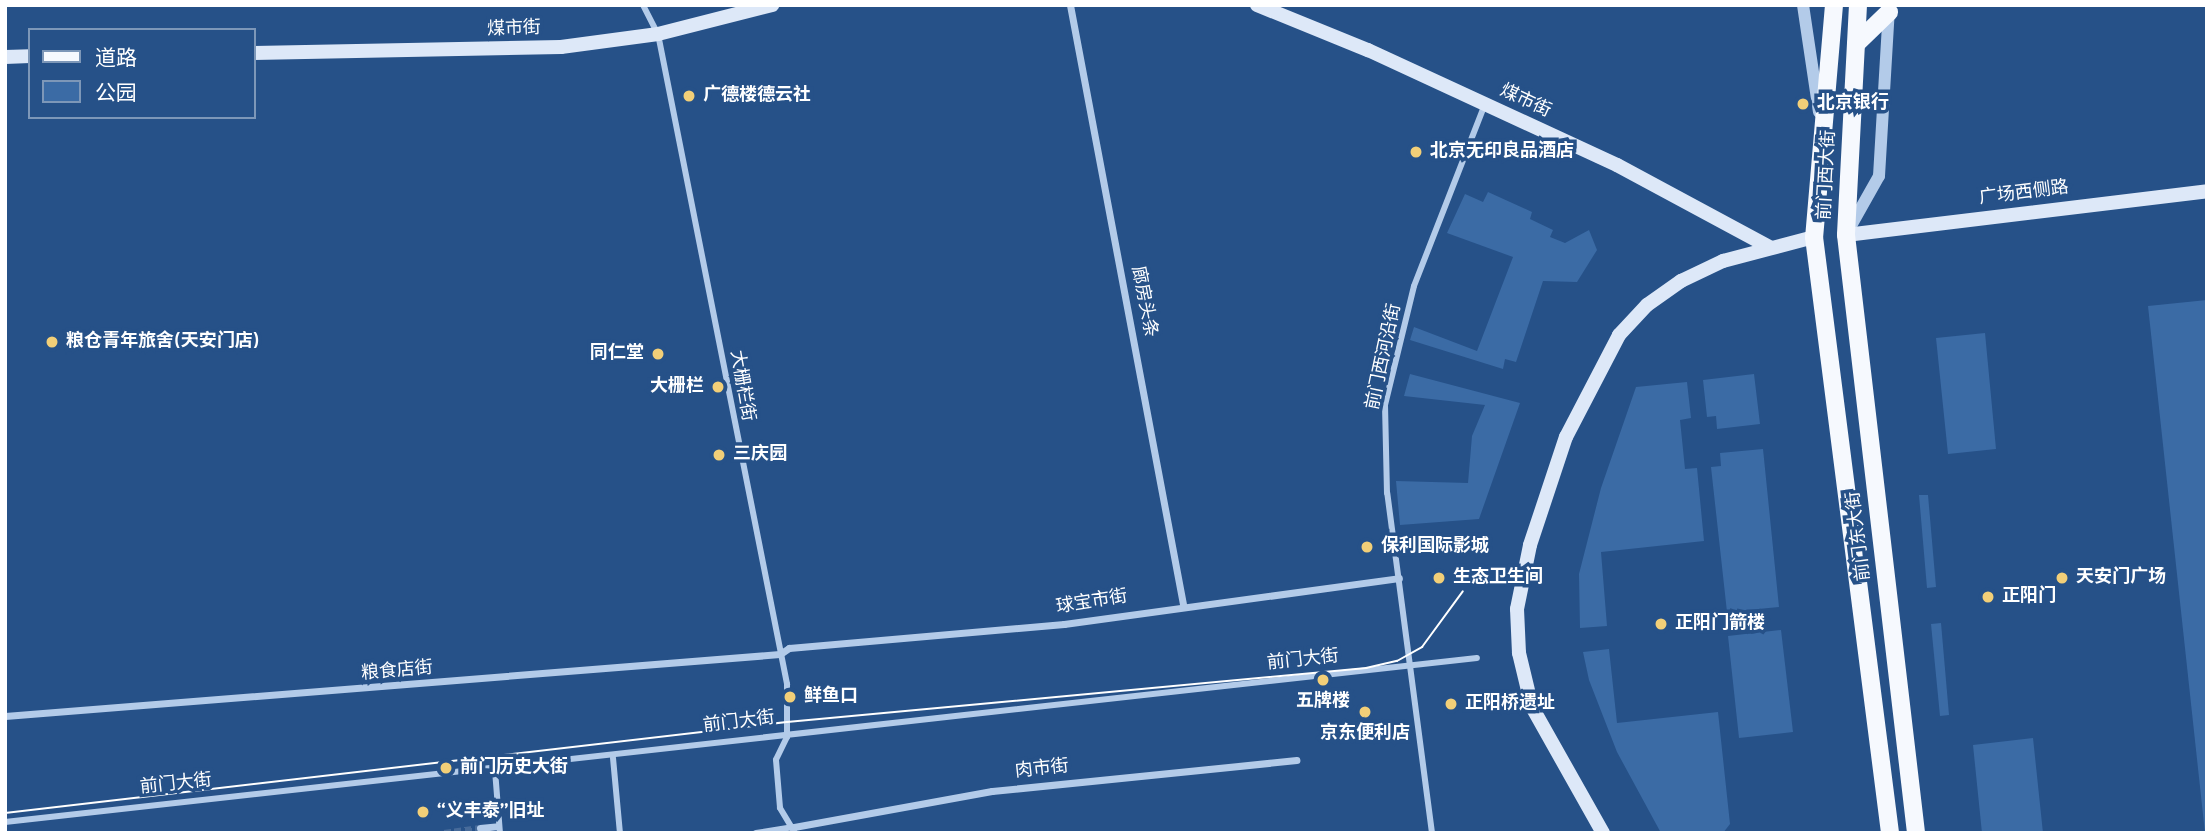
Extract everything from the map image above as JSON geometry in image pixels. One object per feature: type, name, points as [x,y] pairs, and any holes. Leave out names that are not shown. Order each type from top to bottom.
[{"type":"main road","name":"煤市街","points":[[256,53],[561,47],[658,34],[772,5]]},
{"type":"main road","name":"煤市街","points":[[1257,5],[1485,104],[1690,202],[1769,247]]},
{"type":"main road","name":"前门西大街","points":[[1814,237],[1834,5]]},
{"type":"main road","name":"前门西大街","points":[[1846,235],[1858,5]]},
{"type":"main road","points":[[1856,44],[1889,8]]},
{"type":"main road","points":[[5,57],[28,56]]},
{"type":"main road","name":"广场西侧路","points":[[1846,235],[2207,191]]},
{"type":"main road","points":[[1603,833],[1532,707],[1524,681],[1517,609],[1530,545],[1566,437],[1598,370],[1619,335],[1647,305],[1681,281],[1723,261],[1814,237],[1846,235]]},
{"type":"main road","name":"前门东大街","points":[[1846,235],[1916,833]]},
{"type":"main road","name":"前门东大街","points":[[1814,237],[1890,833]]},
{"type":"street","name":"大栅栏街","points":[[643,5],[658,34],[787,684],[786,741],[776,760],[780,808],[795,830]]},
{"type":"street","name":"廊房头条","points":[[1070,5],[1183,604]]},
{"type":"street","name":"前门西大街","points":[[1803,5],[1824,140]]},
{"type":"street","name":"前门西大街","points":[[1846,235],[1879,176],[1889,8]]},
{"type":"street","name":"前门西河沿街","points":[[1432,833],[1387,493],[1385,405],[1414,286],[1485,104]]},
{"type":"street","name":"球宝市街","points":[[789,648],[1064,624],[1183,604],[1399,578]]},
{"type":"street","name":"粮食店街","points":[[5,716],[780,654],[789,648]]},
{"type":"street","name":"前门大街","points":[[5,822],[786,741],[1411,669],[1477,658]]},
{"type":"street","points":[[612,758],[620,833]]},
{"type":"street","name":"肉市街","points":[[795,830],[992,790],[1296,760]]},
{"type":"street","points":[[480,828],[499,829],[495,770]]},
{"type":"street","points":[[756,833],[795,830]]},
{"type":"green space","points":[[1488,192],[1532,212],[1530,219],[1553,230],[1550,237],[1565,243],[1589,230],[1597,250],[1577,282],[1543,281],[1516,362],[1505,359],[1503,369],[1410,340],[1414,327],[1477,351],[1513,257],[1447,233],[1465,194],[1483,202]]},
{"type":"green space","points":[[2207,300],[2207,833],[2205,833],[2148,306]]},
{"type":"green space","points":[[1985,333],[1996,449],[1948,454],[1936,338]]},
{"type":"green space","points":[[1410,374],[1520,403],[1479,519],[1400,525],[1396,481],[1468,483],[1472,436],[1485,405],[1404,396]]},
{"type":"green space","points":[[1754,374],[1760,424],[1717,429],[1716,416],[1707,417],[1703,380]]},
{"type":"green space","points":[[1687,382],[1691,418],[1680,420],[1685,469],[1697,468],[1704,541],[1601,552],[1607,626],[1580,628],[1579,574],[1601,488],[1636,387]]},
{"type":"green space","points":[[1763,449],[1779,607],[1727,612],[1711,467],[1721,466],[1720,453]]},
{"type":"green space","points":[[1919,495],[1928,495],[1936,587],[1927,588]]},
{"type":"green space","points":[[1941,623],[1949,715],[1940,716],[1931,624]]},
{"type":"green space","points":[[1781,630],[1793,732],[1739,738],[1728,636]]},
{"type":"green space","points":[[1609,649],[1617,723],[1718,712],[1730,824],[1723,833],[1661,833],[1617,752],[1589,680],[1583,652]]},
{"type":"green space","points":[[2033,738],[2043,833],[1982,833],[1973,745]]},
{"type":"tunnel","points":[[444,833],[480,828]]},
{"type":"tram line","points":[[5,813],[787,722],[1366,668],[1397,661],[1422,647],[1463,591]]},
{"type":"place","name":"广德楼德云社","points":[[689,96]]},
{"type":"place","name":"北京银行","points":[[1803,104]]},
{"type":"place","name":"北京无印良品酒店","points":[[1416,152]]},
{"type":"place","name":"粮仓青年旅舍(天安门店)","points":[[52,342]]},
{"type":"place","name":"同仁堂","points":[[658,354]]},
{"type":"place","name":"大栅栏","points":[[718,387]]},
{"type":"place","name":"三庆园","points":[[719,455]]},
{"type":"place","name":"保利国际影城","points":[[1367,547]]},
{"type":"place","name":"生态卫生间","points":[[1439,578]]},
{"type":"place","name":"天安门广场","points":[[2062,578]]},
{"type":"place","name":"正阳门","points":[[1988,597]]},
{"type":"place","name":"正阳门箭楼","points":[[1661,624]]},
{"type":"place","name":"五牌楼","points":[[1323,680]]},
{"type":"place","name":"鲜鱼口","points":[[790,697]]},
{"type":"place","name":"正阳桥遗址","points":[[1451,704]]},
{"type":"place","name":"京东便利店","points":[[1365,712]]},
{"type":"place","name":"前门历史大街","points":[[446,768]]},
{"type":"place","name":"“义丰泰”旧址","points":[[423,812]]}]
